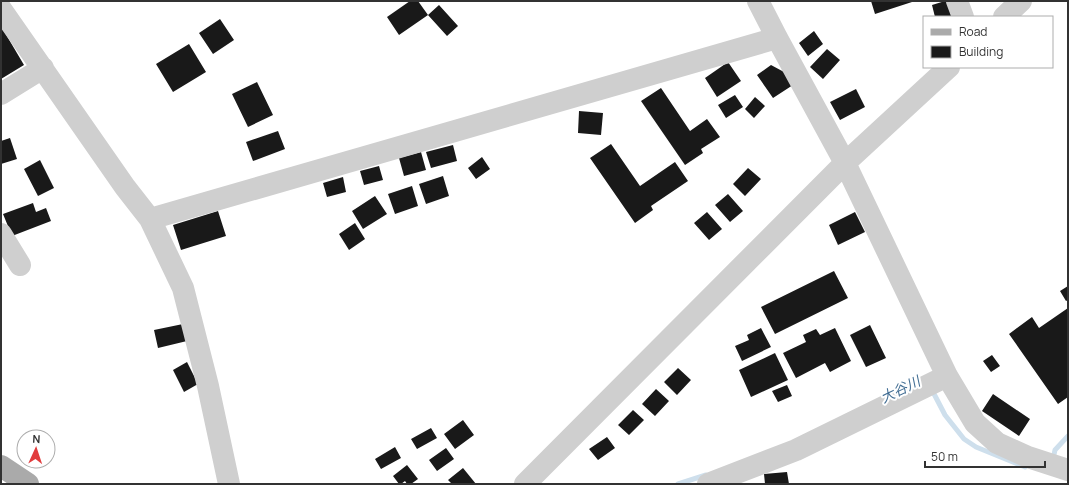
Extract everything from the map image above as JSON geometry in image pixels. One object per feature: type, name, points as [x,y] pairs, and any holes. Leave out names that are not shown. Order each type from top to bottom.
[{"type":"main road","points":[[1,466],[28,484]]},
{"type":"street","points":[[758,1],[844,163],[947,376],[975,423],[997,443],[1028,457],[1068,470]]},
{"type":"street","points":[[958,1],[963,16]]},
{"type":"street","points":[[1005,16],[1021,1]]},
{"type":"street","points":[[1,9],[125,187],[150,219],[183,288],[208,386],[229,484]]},
{"type":"street","points":[[150,219],[777,38]]},
{"type":"street","points":[[1,94],[43,68]]},
{"type":"street","points":[[525,484],[844,163],[948,68]]},
{"type":"street","points":[[1,234],[20,265]]},
{"type":"street","points":[[708,484],[796,450],[947,376]]},
{"type":"building","points":[[410,1],[418,1],[428,15],[399,35],[387,17]]},
{"type":"building","points":[[871,1],[911,1],[912,2],[875,14]]},
{"type":"building","points":[[945,1],[951,1],[955,16],[935,16],[932,5]]},
{"type":"building","points":[[439,5],[458,26],[447,36],[428,15]]},
{"type":"building","points":[[220,19],[234,40],[213,54],[199,33]]},
{"type":"building","points":[[1,26],[24,65],[1,79]]},
{"type":"building","points":[[814,31],[823,44],[808,56],[799,43]]},
{"type":"building","points":[[189,44],[206,72],[173,92],[156,64]]},
{"type":"building","points":[[827,49],[840,60],[823,79],[810,67]]},
{"type":"building","points":[[728,62],[741,81],[717,97],[705,78]]},
{"type":"building","points":[[771,65],[784,72],[793,85],[773,98],[757,75]]},
{"type":"building","points":[[257,82],[273,115],[248,127],[232,94]]},
{"type":"building","points":[[661,88],[690,131],[707,119],[720,137],[701,149],[703,153],[685,165],[641,101]]},
{"type":"building","points":[[856,89],[865,107],[840,120],[830,102]]},
{"type":"building","points":[[735,95],[743,107],[726,118],[718,105]]},
{"type":"building","points":[[755,97],[765,106],[754,118],[745,109]]},
{"type":"building","points":[[579,111],[603,113],[601,135],[578,133]]},
{"type":"building","points":[[278,131],[285,149],[253,161],[246,142]]},
{"type":"building","points":[[10,138],[17,159],[1,164],[1,141]]},
{"type":"building","points":[[611,144],[640,186],[675,162],[688,181],[651,206],[653,210],[635,223],[590,158]]},
{"type":"building","points":[[453,145],[457,161],[431,168],[426,152]]},
{"type":"building","points":[[421,152],[426,170],[404,176],[399,158]]},
{"type":"building","points":[[482,157],[490,169],[476,179],[468,168]]},
{"type":"building","points":[[40,160],[54,188],[38,196],[24,169]]},
{"type":"building","points":[[379,166],[383,180],[364,185],[360,171]]},
{"type":"building","points":[[748,168],[761,179],[745,196],[733,184]]},
{"type":"building","points":[[443,176],[449,196],[426,204],[419,184]]},
{"type":"building","points":[[343,177],[346,192],[327,197],[323,183]]},
{"type":"building","points":[[412,186],[418,206],[395,214],[388,194]]},
{"type":"building","points":[[728,194],[743,211],[730,222],[715,205]]},
{"type":"building","points":[[375,196],[387,214],[363,229],[352,211]]},
{"type":"building","points":[[33,203],[36,212],[46,208],[51,221],[12,236],[3,214]]},
{"type":"building","points":[[218,211],[226,236],[181,250],[173,225]]},
{"type":"building","points":[[707,212],[722,229],[709,240],[694,223]]},
{"type":"building","points":[[855,212],[865,232],[838,245],[829,225]]},
{"type":"building","points":[[355,223],[365,239],[349,250],[339,234]]},
{"type":"building","points":[[834,271],[848,298],[775,334],[761,307]]},
{"type":"building","points":[[1068,286],[1068,300],[1066,301],[1060,291]]},
{"type":"building","points":[[1068,308],[1068,397],[1058,404],[1009,334],[1032,317],[1039,328]]},
{"type":"building","points":[[183,324],[187,341],[158,348],[154,330]]},
{"type":"building","points":[[870,325],[886,358],[866,367],[850,335]]},
{"type":"building","points":[[761,328],[771,347],[742,361],[735,346],[749,340],[747,335]]},
{"type":"building","points":[[835,328],[851,361],[830,372],[825,363],[796,378],[783,353],[806,342],[803,335],[816,329],[820,335]]},
{"type":"building","points":[[775,353],[788,380],[751,397],[739,370]]},
{"type":"building","points":[[992,355],[1000,366],[991,372],[983,361]]},
{"type":"building","points":[[187,362],[198,384],[184,392],[173,370]]},
{"type":"building","points":[[678,368],[691,380],[677,395],[664,382]]},
{"type":"building","points":[[787,385],[792,396],[778,402],[772,391]]},
{"type":"building","points":[[656,389],[669,401],[655,416],[642,404]]},
{"type":"building","points":[[993,394],[1030,419],[1019,436],[982,411]]},
{"type":"building","points":[[633,410],[644,420],[629,435],[618,425]]},
{"type":"building","points":[[463,420],[474,435],[455,449],[444,434]]},
{"type":"building","points":[[431,428],[437,438],[417,449],[411,439]]},
{"type":"building","points":[[607,437],[615,448],[598,460],[589,449]]},
{"type":"building","points":[[395,447],[401,458],[381,469],[375,459]]},
{"type":"building","points":[[446,448],[454,459],[437,471],[429,460]]},
{"type":"building","points":[[407,465],[418,479],[411,484],[407,484],[405,481],[399,484],[393,476]]},
{"type":"building","points":[[463,468],[476,484],[452,484],[448,480]]},
{"type":"building","points":[[787,472],[789,484],[765,484],[764,474]]},
{"type":"waterway","name":"大谷川","points":[[932,390],[945,415],[964,439],[976,447],[1025,467]]},
{"type":"waterway","name":"大谷川","points":[[1053,459],[1055,450],[1068,436]]},
{"type":"waterway","name":"大谷川","points":[[678,484],[706,475]]}]
